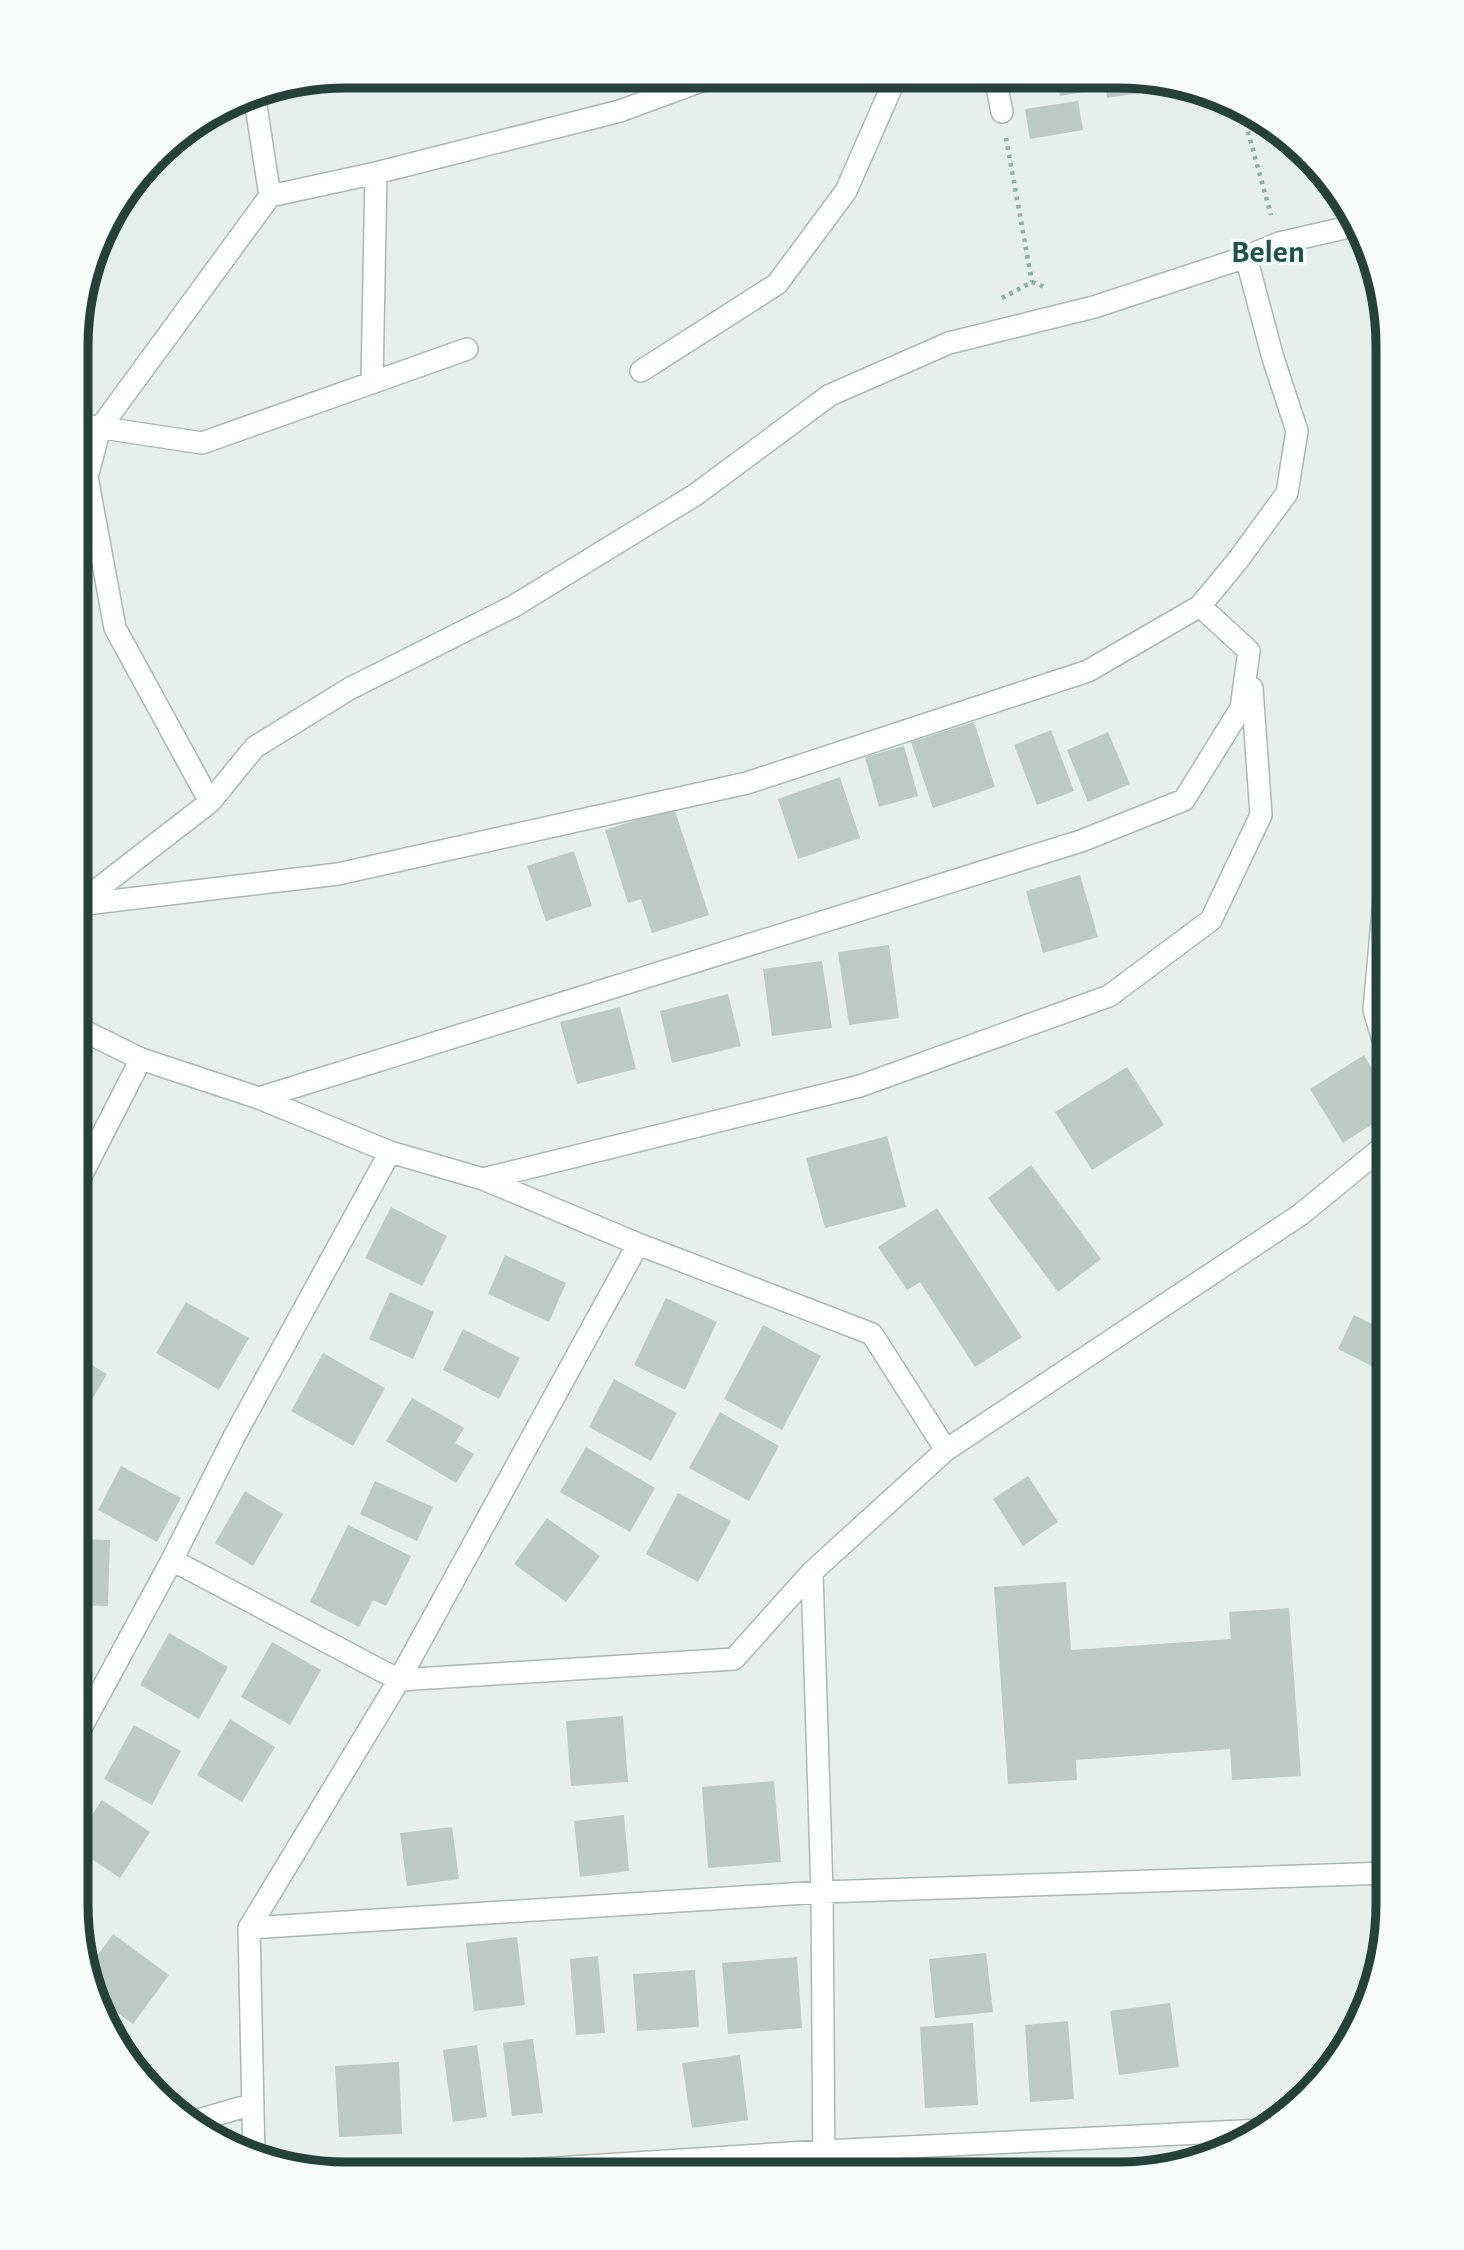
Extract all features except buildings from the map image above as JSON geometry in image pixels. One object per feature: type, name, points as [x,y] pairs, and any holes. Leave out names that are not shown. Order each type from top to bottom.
[{"type":"street","points":[[88,473],[100,428],[271,196],[376,173],[620,111],[682,88]]},
{"type":"street","points":[[641,371],[777,284],[846,191],[891,88]]},
{"type":"street","points":[[997,88],[1002,112]]},
{"type":"street","points":[[256,104],[271,196]]},
{"type":"street","points":[[372,382],[376,173]]},
{"type":"street","points":[[88,896],[210,802],[256,747],[349,689],[514,606],[695,495],[830,396],[949,343],[1094,307],[1247,257],[1279,243],[1348,227]]},
{"type":"street","points":[[88,904],[338,874],[747,783],[1088,670],[1200,606],[1287,493],[1297,430],[1273,358],[1247,257]]},
{"type":"street","points":[[88,426],[202,443],[467,349]]},
{"type":"street","points":[[88,482],[116,628],[210,802]]},
{"type":"street","points":[[483,1179],[860,1086],[1109,996],[1211,920],[1261,815],[1249,651],[1200,606]]},
{"type":"street","points":[[259,1098],[1081,841],[1184,800],[1241,708],[1249,651]]},
{"type":"street","points":[[1376,988],[1376,1017]]},
{"type":"street","points":[[88,1033],[141,1059],[259,1098],[390,1152],[483,1179],[638,1244],[872,1334],[946,1450]]},
{"type":"street","points":[[88,1163],[141,1059]]},
{"type":"street","points":[[88,1715],[172,1560],[235,1435],[390,1152]]},
{"type":"street","points":[[172,1560],[399,1680],[734,1659],[812,1572],[946,1450],[1300,1215],[1376,1153]]},
{"type":"street","points":[[254,2146],[249,1928],[399,1680],[638,1244]]},
{"type":"street","points":[[812,1572],[821,1892],[823,2162]]},
{"type":"street","points":[[249,1928],[821,1892],[1376,1873]]},
{"type":"street","points":[[202,2119],[253,2104]]},
{"type":"street","points":[[650,2162],[1242,2131]]},
{"type":"path","points":[[1002,112],[1032,282]]},
{"type":"path","points":[[1245,120],[1279,243]]},
{"type":"district","name":"Belen","points":[[1268,252]]}]
